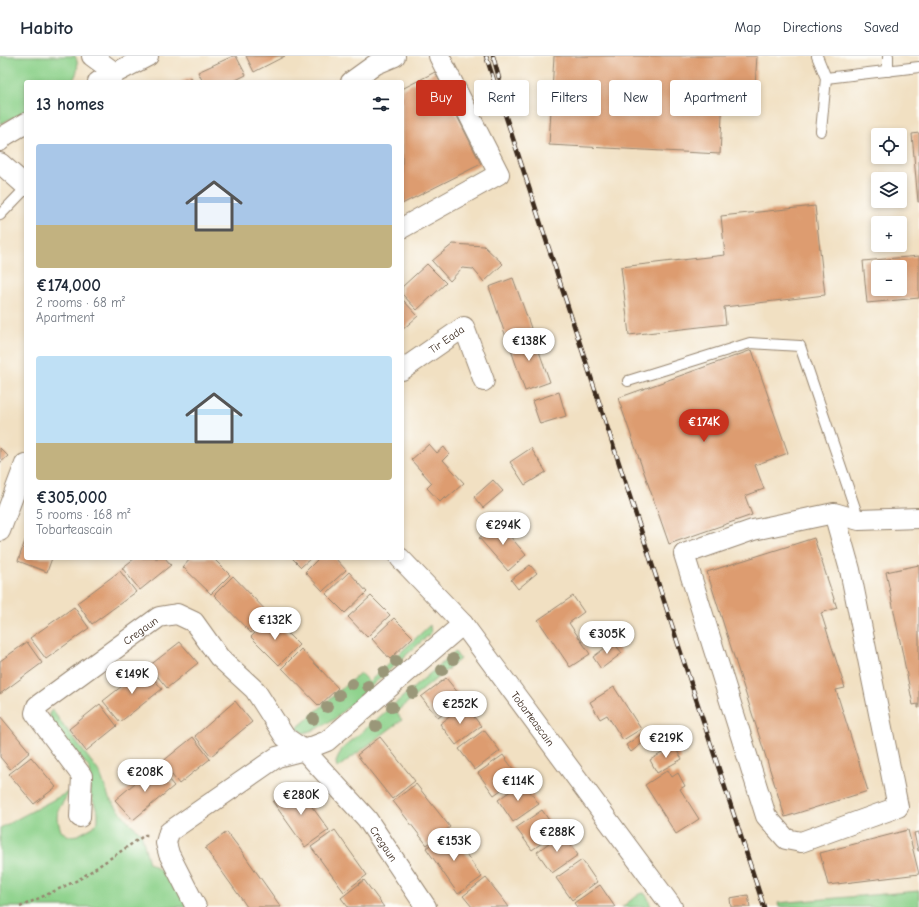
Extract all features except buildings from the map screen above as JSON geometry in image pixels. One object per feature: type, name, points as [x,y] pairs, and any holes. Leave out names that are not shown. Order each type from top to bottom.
[{"type":"street","points":[[92,56],[106,78],[148,56]]},
{"type":"street","points":[[354,80],[376,64],[395,56]]},
{"type":"street","points":[[404,227],[499,174],[440,56]]},
{"type":"street","points":[[0,140],[24,124]]},
{"type":"street","points":[[0,163],[24,185]]},
{"type":"street","name":"Tir Eada","points":[[404,369],[464,327],[484,381]]},
{"type":"street","points":[[0,531],[24,468]]},
{"type":"street","points":[[834,513],[850,570],[898,807],[802,842],[786,839],[766,816],[684,554],[753,530],[834,513],[859,520],[919,518]]},
{"type":"street","name":"Tobarteascain","points":[[402,560],[463,624],[672,907]]},
{"type":"street","name":"Cregaun","points":[[80,817],[82,776],[36,713],[37,706],[159,616],[177,614],[194,622],[219,657],[255,690],[285,736],[304,750],[367,819],[426,907]]},
{"type":"street","points":[[196,907],[169,854],[166,843],[169,832],[277,757],[304,750],[327,741],[463,624]]},
{"type":"lane","points":[[816,56],[826,78],[821,131]]},
{"type":"lane","points":[[888,56],[888,71]]},
{"type":"lane","points":[[826,78],[919,67]]},
{"type":"lane","points":[[0,215],[24,189]]},
{"type":"lane","points":[[628,381],[750,343],[800,346],[859,520]]},
{"type":"path","points":[[20,907],[78,880],[145,836],[169,832]]},
{"type":"green space","points":[[0,56],[75,56],[77,59],[77,69],[73,80],[24,80],[24,112],[0,124]]},
{"type":"green space","points":[[430,625],[431,633],[333,720],[316,729],[304,733],[297,728],[360,673],[369,682]]},
{"type":"green space","points":[[455,652],[460,659],[396,712],[402,720],[337,768],[336,762],[342,749]]},
{"type":"green space","points":[[52,710],[100,773],[109,798],[128,821],[141,833],[149,863],[168,877],[188,907],[0,907],[0,828],[70,791],[58,810],[57,818],[61,831],[69,836],[78,835],[93,827],[98,821],[98,813],[90,790],[90,769],[51,722],[49,713]]},
{"type":"green space","points":[[919,891],[919,907],[779,907],[778,903]]},
{"type":"green space","points":[[644,893],[648,898],[651,907],[622,907],[639,894]]},
{"type":"railway","points":[[486,56],[764,907]]},
{"type":"railway","points":[[493,56],[499,78]]}]
